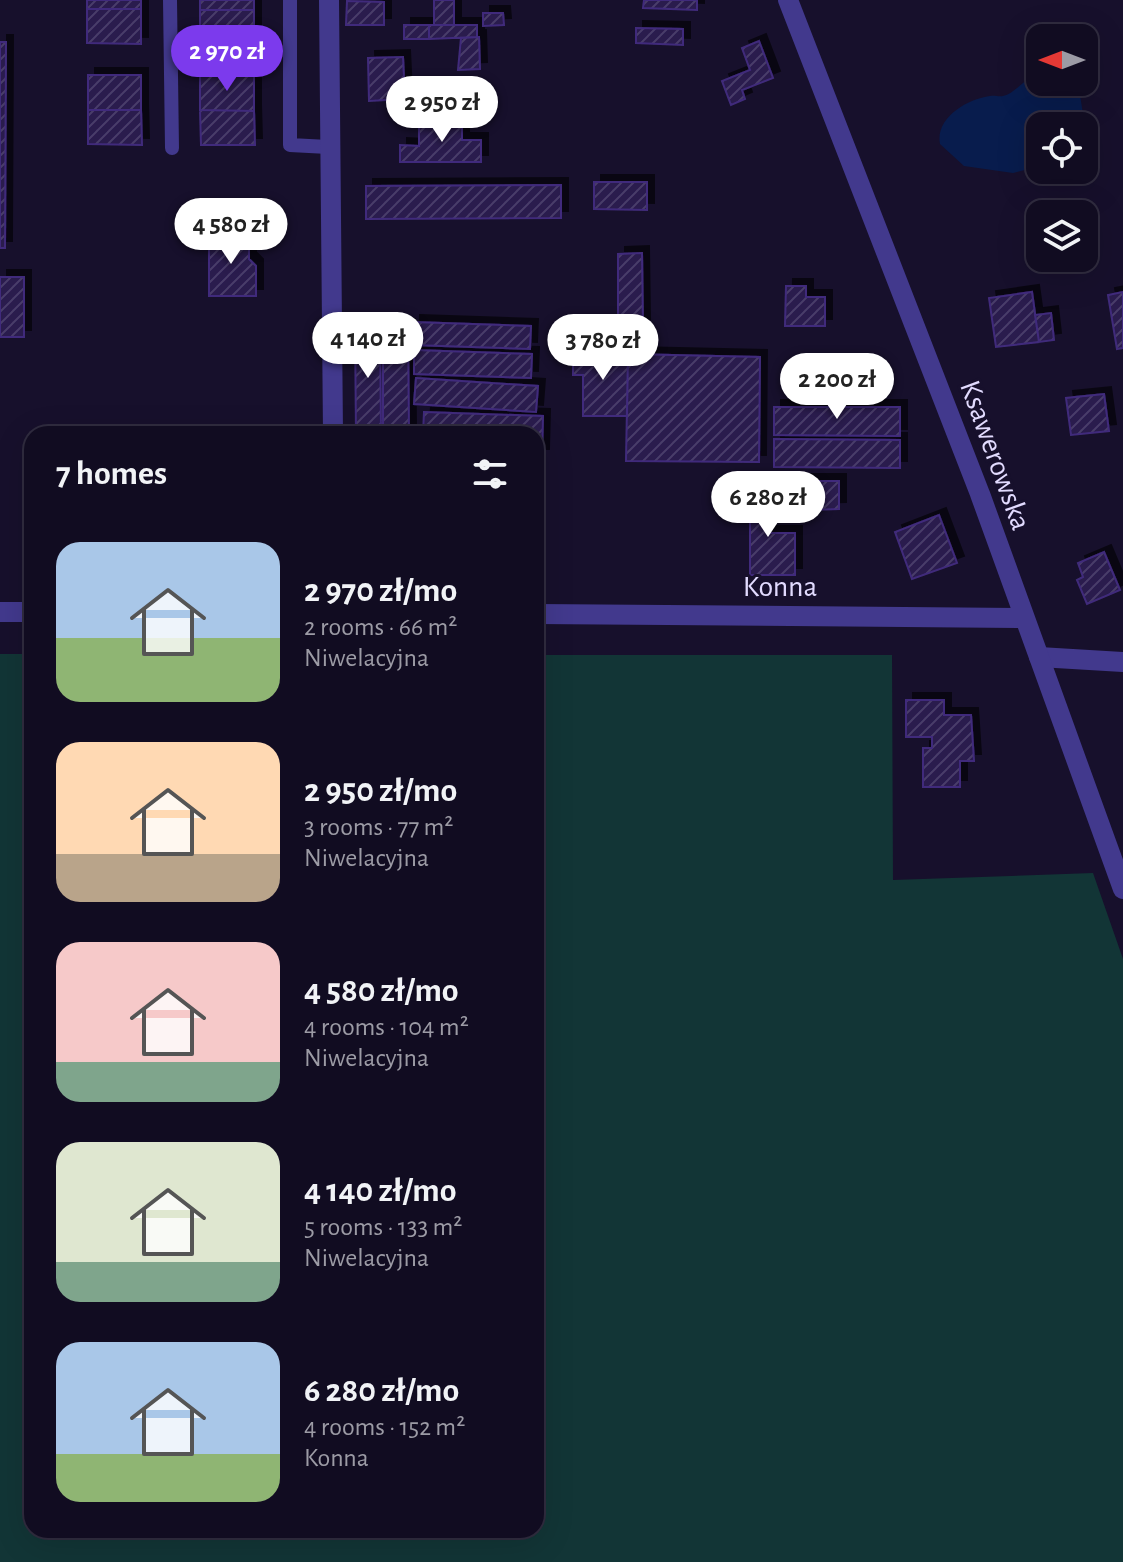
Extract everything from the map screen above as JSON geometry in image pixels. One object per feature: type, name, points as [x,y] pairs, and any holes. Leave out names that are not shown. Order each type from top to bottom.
[{"type":"street","points":[[329,0],[333,426]]},
{"type":"street","name":"Ksawerowska","points":[[788,0],[867,197],[1123,889]]},
{"type":"street","points":[[0,612],[24,612]]},
{"type":"street","name":"Konna","points":[[544,614],[1024,618]]},
{"type":"street","points":[[1039,657],[1123,662]]},
{"type":"lane","points":[[170,0],[172,148]]},
{"type":"lane","points":[[290,0],[290,145],[328,147]]},
{"type":"green space","points":[[0,654],[24,654],[24,1538],[544,1538],[544,655],[892,655],[893,880],[1093,873],[1123,959],[1123,1562],[0,1562]]},
{"type":"water","points":[[1026,80],[1026,96],[1080,96],[1083,112],[1026,112],[1026,170],[1013,173],[964,166],[940,144],[942,126],[954,111],[981,98],[1008,94]]},
{"type":"building","points":[[87,0],[141,0],[141,9],[87,9]]},
{"type":"building","points":[[200,0],[254,0],[254,10],[200,10]]},
{"type":"building","points":[[434,0],[454,0],[454,25],[434,25]]},
{"type":"building","points":[[644,0],[697,0],[697,10],[643,8]]},
{"type":"building","points":[[347,1],[384,2],[384,25],[346,25]]},
{"type":"building","points":[[87,9],[141,9],[141,44],[87,43]]},
{"type":"building","points":[[200,10],[254,10],[254,45],[200,44]]},
{"type":"building","points":[[483,13],[503,13],[504,25],[483,26]]},
{"type":"building","points":[[404,25],[429,25],[429,39],[404,39]]},
{"type":"building","points":[[429,25],[477,25],[477,37],[429,39]]},
{"type":"building","points":[[636,28],[683,29],[683,45],[636,43]]},
{"type":"building","points":[[479,37],[480,69],[458,70],[461,38]]},
{"type":"building","points":[[759,41],[773,78],[742,90],[745,99],[731,105],[722,81],[750,70],[742,48]]},
{"type":"building","points":[[0,42],[6,42],[5,248],[0,248]]},
{"type":"building","points":[[403,57],[405,99],[369,101],[368,58]]},
{"type":"building","points":[[88,75],[141,75],[141,110],[88,110]]},
{"type":"building","points":[[200,75],[254,76],[254,111],[200,110]]},
{"type":"building","points":[[88,110],[141,110],[142,145],[88,144]]},
{"type":"building","points":[[200,110],[254,111],[255,145],[201,145]]},
{"type":"building","points":[[419,119],[462,119],[462,140],[481,140],[481,162],[400,162],[400,145],[419,146]]},
{"type":"building","points":[[594,182],[647,182],[647,210],[594,209]]},
{"type":"building","points":[[561,185],[561,218],[366,219],[366,186]]},
{"type":"building","points":[[209,233],[249,233],[249,259],[256,266],[256,296],[209,296]]},
{"type":"building","points":[[642,253],[643,326],[618,326],[618,254]]},
{"type":"building","points":[[0,277],[24,277],[24,337],[0,337]]},
{"type":"building","points":[[786,286],[806,286],[806,297],[825,297],[825,326],[785,326]]},
{"type":"building","points":[[1032,292],[1039,342],[996,347],[989,298]]},
{"type":"building","points":[[1123,292],[1123,348],[1117,349],[1108,295]]},
{"type":"building","points":[[1051,313],[1054,340],[1039,342],[1035,315]]},
{"type":"building","points":[[413,322],[531,326],[530,349],[412,345]]},
{"type":"building","points":[[355,326],[380,326],[381,426],[356,426]]},
{"type":"building","points":[[408,326],[409,426],[383,426],[383,327]]},
{"type":"building","points":[[414,350],[532,354],[531,378],[414,374]]},
{"type":"building","points":[[573,350],[628,354],[627,416],[583,416],[583,375],[573,375]]},
{"type":"building","points":[[628,354],[760,357],[759,462],[626,461]]},
{"type":"building","points":[[416,378],[538,386],[536,412],[414,404]]},
{"type":"building","points":[[1104,394],[1109,431],[1071,435],[1066,398]]},
{"type":"building","points":[[774,407],[900,407],[900,436],[774,435]]},
{"type":"building","points":[[424,412],[543,416],[543,426],[423,426]]},
{"type":"building","points":[[774,439],[900,440],[900,468],[774,467]]},
{"type":"building","points":[[750,481],[767,481],[767,533],[795,533],[795,575],[750,575]]},
{"type":"building","points":[[767,481],[807,481],[810,510],[767,511]]},
{"type":"building","points":[[807,481],[839,481],[839,509],[810,510]]},
{"type":"building","points":[[939,515],[957,563],[912,579],[895,532]]},
{"type":"building","points":[[1104,552],[1120,590],[1087,604],[1077,580],[1083,577],[1078,563]]},
{"type":"building","points":[[906,700],[944,700],[944,715],[971,715],[974,761],[960,761],[960,787],[923,787],[923,748],[932,748],[932,737],[906,737]]}]
